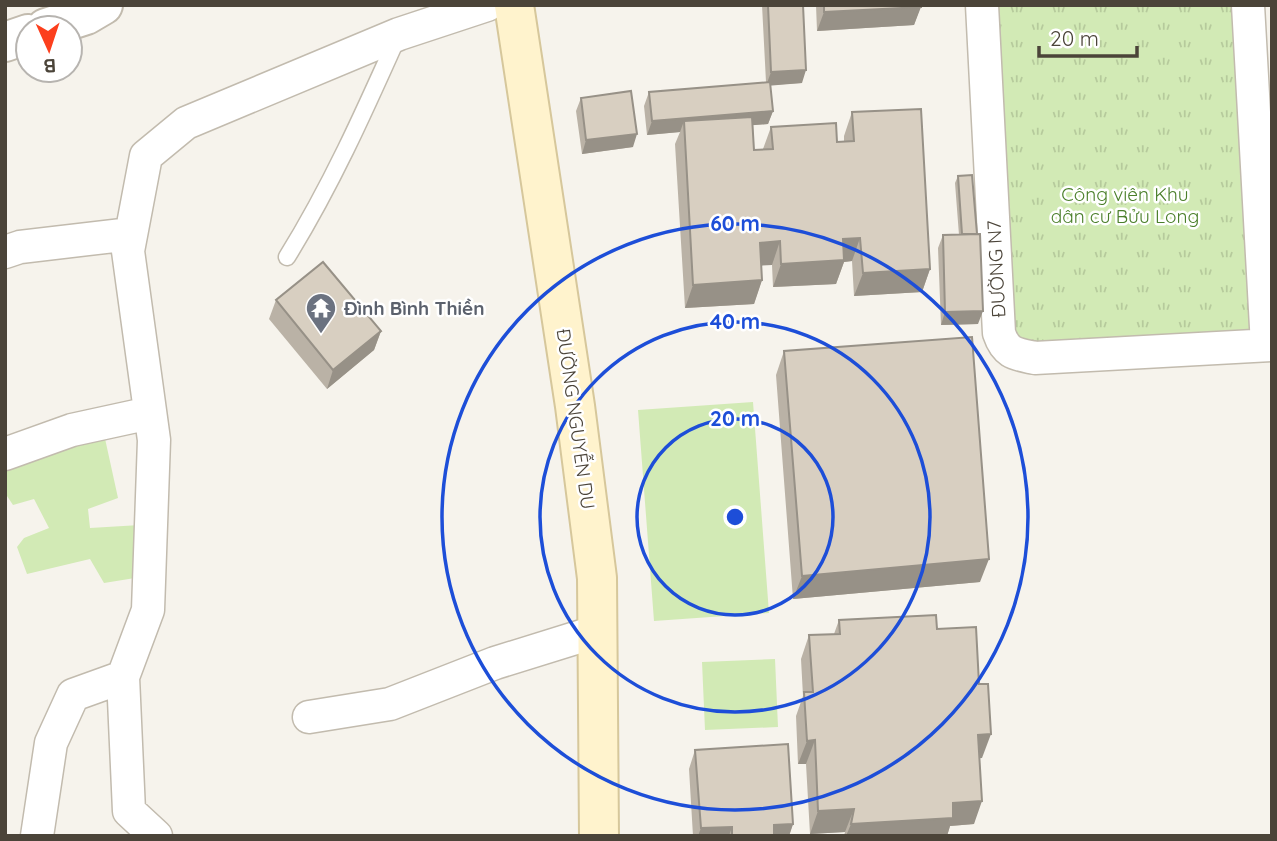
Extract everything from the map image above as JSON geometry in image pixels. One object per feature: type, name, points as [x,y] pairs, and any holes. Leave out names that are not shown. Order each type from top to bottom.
[{"type":"main road","name":"ĐƯỜNG NGUYỄN DU","points":[[514,5],[575,406],[597,578],[599,836]]},
{"type":"street","points":[[84,16],[103,5]]},
{"type":"street","points":[[156,836],[129,811],[123,677],[148,610],[154,440],[128,251],[146,156],[186,123],[399,34],[486,5]]},
{"type":"street","name":"ĐƯỜNG N7","points":[[982,5],[999,333],[1003,344],[1015,354],[1035,358],[1269,345]]},
{"type":"street","points":[[1248,5],[1262,72],[1269,345]]},
{"type":"street","points":[[5,252],[20,247],[131,234]]},
{"type":"street","points":[[5,454],[72,430],[150,413]]},
{"type":"street","points":[[309,717],[390,704],[495,663],[598,631]]},
{"type":"street","points":[[37,836],[51,743],[73,695],[123,677]]},
{"type":"lane","points":[[287,257],[311,219],[354,135],[399,34]]},
{"type":"green space","name":"Công viên Khu dân cư Bửu Long","points":[[993,5],[1236,5],[1253,333],[1034,346],[1014,339]]},
{"type":"green space","points":[[753,402],[769,613],[654,621],[638,410]]},
{"type":"green space","points":[[104,434],[118,498],[88,509],[90,528],[140,525],[135,578],[104,583],[90,559],[27,574],[17,547],[24,538],[49,528],[34,499],[13,505],[5,493],[5,466]]},
{"type":"green space","points":[[775,659],[778,727],[705,730],[702,662]]},
{"type":"building","points":[[768,5],[803,5],[806,70],[771,72]]},
{"type":"building","points":[[824,5],[921,5],[921,7],[824,12]]},
{"type":"building","points":[[770,82],[773,111],[652,121],[649,92]]},
{"type":"building","points":[[631,91],[637,134],[586,140],[581,98]]},
{"type":"building","points":[[921,109],[930,269],[863,273],[860,238],[843,239],[844,260],[781,264],[780,241],[760,243],[762,280],[693,285],[684,121],[752,117],[754,150],[773,149],[771,127],[836,123],[837,142],[854,141],[852,112]]},
{"type":"building","points":[[972,175],[977,234],[962,234],[958,176]]},
{"type":"building","points":[[980,234],[983,311],[945,312],[943,235]]},
{"type":"building","name":"Đình Bình Thiền","points":[[323,262],[381,331],[333,370],[276,300]]},
{"type":"building","points":[[972,337],[989,559],[802,576],[784,351]]},
{"type":"building","points":[[936,615],[937,629],[976,627],[979,684],[988,684],[991,734],[978,735],[982,801],[953,803],[953,818],[851,824],[854,809],[818,811],[815,740],[807,741],[804,692],[813,692],[809,635],[840,634],[839,620]]},
{"type":"building","points":[[788,744],[793,824],[774,825],[774,836],[732,836],[732,827],[701,828],[695,750]]},
{"type":"place","name":"Đình Bình Thiền","points":[[321,335]]}]
